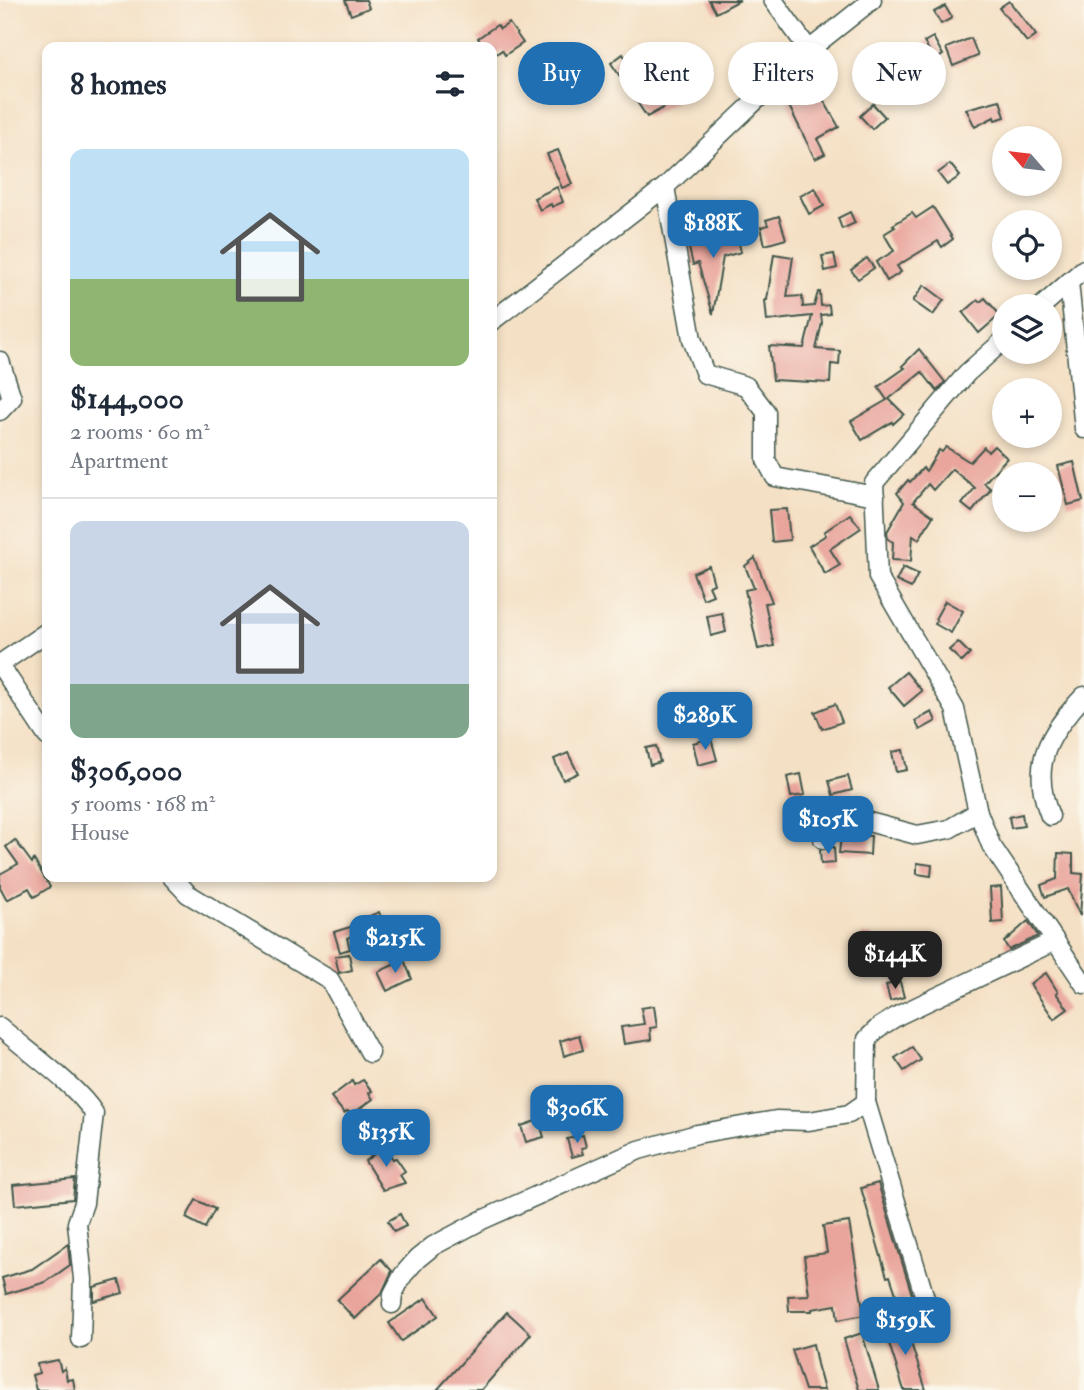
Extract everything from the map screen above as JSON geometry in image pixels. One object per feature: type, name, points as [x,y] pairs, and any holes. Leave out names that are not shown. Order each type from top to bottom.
[{"type":"street","points":[[773,0],[803,42]]},
{"type":"street","points":[[819,42],[872,0]]},
{"type":"street","points":[[497,317],[665,187],[751,105]]},
{"type":"street","points":[[665,187],[692,339],[705,374],[746,386],[766,412],[766,460],[775,477],[875,495]]},
{"type":"street","points":[[1056,294],[1084,269]]},
{"type":"street","points":[[1069,282],[1084,429]]},
{"type":"street","points":[[992,351],[967,373],[874,482],[878,577],[955,709],[978,812],[991,845],[1084,985]]},
{"type":"street","points":[[0,361],[12,398],[0,411]]},
{"type":"street","points":[[42,635],[0,664],[42,728]]},
{"type":"street","points":[[1050,816],[1043,799],[1041,762],[1059,722],[1084,695]]},
{"type":"street","points":[[823,839],[824,829],[850,817],[917,835],[949,830],[978,812]]},
{"type":"street","points":[[176,882],[187,894],[330,980],[370,1053]]},
{"type":"street","points":[[925,1298],[866,1102],[867,1039],[878,1027],[899,1015],[1055,941]]},
{"type":"street","points":[[0,1027],[70,1087],[94,1113],[84,1203],[77,1223],[83,1279],[81,1339]]},
{"type":"street","points":[[392,1304],[393,1294],[403,1275],[433,1246],[482,1220],[639,1150],[697,1135],[775,1120],[809,1121],[849,1114],[866,1102]]},
{"type":"building","points":[[345,0],[366,0],[369,8],[351,15]]},
{"type":"building","points":[[709,0],[740,0],[716,13]]},
{"type":"building","points":[[1009,1],[1036,35],[1027,42],[999,8]]},
{"type":"building","points":[[945,6],[952,18],[941,24],[934,12]]},
{"type":"building","points":[[509,23],[522,42],[518,42],[518,46],[505,55],[502,50],[497,54],[497,42],[481,42],[478,38],[497,25],[500,29]]},
{"type":"building","points":[[971,38],[978,56],[953,66],[946,48]]},
{"type":"building","points":[[619,57],[619,75],[611,63]]},
{"type":"building","points":[[1000,100],[1005,117],[995,120],[994,117],[975,127],[966,109]]},
{"type":"building","points":[[639,105],[669,105],[647,117]]},
{"type":"building","points":[[788,105],[826,105],[839,127],[817,139],[825,154],[815,159]]},
{"type":"building","points":[[874,105],[885,117],[872,129],[860,116]]},
{"type":"building","points":[[558,150],[572,184],[562,188],[547,154]]},
{"type":"building","points":[[950,164],[960,176],[947,185],[938,173]]},
{"type":"building","points":[[557,187],[563,202],[540,210],[534,198]]},
{"type":"building","points":[[815,188],[824,206],[809,214],[800,196]]},
{"type":"building","points":[[933,207],[953,239],[942,247],[938,241],[897,266],[901,272],[887,281],[876,262],[894,251],[884,234],[912,213],[916,218]]},
{"type":"building","points":[[850,212],[855,223],[842,229],[838,218]]},
{"type":"building","points":[[779,216],[786,239],[765,245],[761,227],[768,225],[766,220]]},
{"type":"building","points":[[736,232],[741,252],[723,257],[713,314],[698,263],[693,265],[688,244]]},
{"type":"building","points":[[774,254],[793,257],[787,297],[802,296],[803,307],[814,306],[820,292],[821,306],[829,305],[830,314],[821,315],[822,323],[816,349],[840,351],[839,365],[831,364],[830,383],[773,380],[769,346],[804,348],[812,316],[767,321],[765,300]]},
{"type":"building","points":[[834,254],[837,268],[825,271],[822,256]]},
{"type":"building","points":[[867,258],[874,268],[858,279],[851,270]]},
{"type":"building","points":[[924,285],[944,300],[933,315],[913,301]]},
{"type":"building","points":[[985,298],[992,306],[992,322],[979,333],[963,313],[978,300],[980,302]]},
{"type":"building","points":[[919,349],[945,382],[937,391],[922,372],[889,399],[904,414],[893,424],[892,422],[862,440],[851,421],[887,400],[878,387],[905,368],[902,366]]},
{"type":"building","points":[[946,447],[970,462],[984,447],[988,452],[996,448],[1007,458],[1003,462],[992,462],[992,474],[984,483],[991,489],[972,512],[962,504],[975,488],[952,469],[933,490],[928,484],[913,502],[933,516],[919,539],[913,535],[911,561],[892,560],[893,542],[888,539],[887,532],[904,502],[897,493],[908,480],[910,482],[923,468],[926,471],[939,450],[942,452]]},
{"type":"building","points":[[1074,462],[1083,501],[1068,505],[1062,482],[1062,465]]},
{"type":"building","points":[[787,509],[790,540],[772,542],[769,510]]},
{"type":"building","points":[[850,514],[861,528],[830,549],[840,565],[825,574],[809,546]]},
{"type":"building","points":[[755,558],[772,602],[765,603],[774,646],[758,649],[745,590],[754,588],[745,566]]},
{"type":"building","points":[[709,566],[714,584],[709,586],[713,595],[703,599],[693,573]]},
{"type":"building","points":[[903,567],[918,574],[911,588],[896,581]]},
{"type":"building","points":[[945,601],[963,611],[951,633],[935,624]]},
{"type":"building","points":[[722,613],[726,632],[711,636],[707,616]]},
{"type":"building","points":[[958,642],[970,654],[962,662],[949,650]]},
{"type":"building","points":[[906,672],[922,691],[904,706],[888,687]]},
{"type":"building","points":[[835,704],[842,722],[822,729],[815,712]]},
{"type":"building","points":[[932,712],[936,721],[920,730],[915,721]]},
{"type":"building","points":[[711,738],[717,760],[698,765],[693,743]]},
{"type":"building","points":[[656,746],[660,762],[650,765],[646,748]]},
{"type":"building","points":[[903,750],[907,770],[896,772],[892,752]]},
{"type":"building","points":[[568,753],[578,773],[563,780],[554,759]]},
{"type":"building","points":[[801,774],[805,795],[791,797],[787,777]]},
{"type":"building","points":[[848,776],[852,790],[833,795],[829,781]]},
{"type":"building","points":[[1022,814],[1024,826],[1011,828],[1009,817]]},
{"type":"building","points":[[855,835],[871,836],[870,855],[839,853],[841,837],[854,839]]},
{"type":"building","points":[[15,840],[32,863],[34,860],[42,874],[42,882],[47,882],[50,887],[34,897],[29,888],[7,900],[0,887],[0,874],[18,864],[6,847]]},
{"type":"building","points":[[834,847],[835,863],[821,864],[820,850]]},
{"type":"building","points":[[1058,853],[1073,854],[1073,873],[1083,874],[1080,916],[1068,889],[1045,897],[1041,885],[1057,879]]},
{"type":"building","points":[[917,863],[932,865],[931,876],[917,874]]},
{"type":"building","points":[[1001,887],[1003,922],[992,923],[990,888]]},
{"type":"building","points":[[379,912],[383,922],[347,938],[350,949],[340,952],[334,932],[360,924],[358,921]]},
{"type":"building","points":[[1028,921],[1038,936],[1009,950],[1004,942]]},
{"type":"building","points":[[862,935],[873,936],[872,953],[860,952]]},
{"type":"building","points":[[349,954],[352,970],[339,973],[335,956]]},
{"type":"building","points":[[404,960],[412,979],[387,991],[378,972]]},
{"type":"building","points":[[1046,973],[1068,1009],[1054,1019],[1030,984]]},
{"type":"building","points":[[900,982],[904,997],[890,1001],[886,985]]},
{"type":"building","points":[[654,1006],[657,1027],[650,1028],[651,1040],[624,1044],[621,1027],[644,1024],[641,1008]]},
{"type":"building","points":[[579,1035],[583,1050],[564,1056],[560,1041]]},
{"type":"building","points":[[912,1047],[921,1060],[904,1071],[895,1058]]},
{"type":"building","points":[[363,1080],[372,1091],[369,1093],[373,1099],[351,1115],[348,1111],[344,1113],[331,1097],[352,1081],[354,1085]]},
{"type":"building","points":[[539,1120],[544,1137],[526,1142],[521,1126]]},
{"type":"building","points":[[583,1135],[586,1147],[581,1148],[583,1154],[572,1157],[567,1139]]},
{"type":"building","points":[[384,1147],[405,1171],[400,1175],[405,1183],[383,1190],[365,1161]]},
{"type":"building","points":[[75,1179],[73,1199],[15,1205],[13,1185]]},
{"type":"building","points":[[878,1183],[913,1298],[899,1303],[890,1276],[887,1277],[861,1188]]},
{"type":"building","points":[[196,1200],[215,1209],[205,1228],[186,1218]]},
{"type":"building","points":[[400,1214],[406,1226],[394,1232],[388,1221]]},
{"type":"building","points":[[849,1222],[864,1315],[838,1320],[836,1305],[812,1311],[789,1311],[788,1296],[809,1295],[804,1256],[827,1253],[823,1226]]},
{"type":"building","points":[[68,1244],[70,1265],[46,1282],[6,1294],[2,1278],[32,1269]]},
{"type":"building","points":[[381,1259],[392,1271],[382,1293],[355,1319],[337,1300]]},
{"type":"building","points":[[119,1280],[123,1293],[94,1301],[94,1287]]},
{"type":"building","points":[[426,1298],[438,1316],[401,1341],[389,1323]]},
{"type":"building","points":[[507,1312],[531,1334],[481,1390],[437,1390]]},
{"type":"building","points":[[904,1321],[926,1390],[904,1390],[884,1328]]},
{"type":"building","points":[[862,1333],[879,1390],[859,1390],[844,1339]]},
{"type":"building","points":[[813,1344],[824,1390],[805,1390],[792,1350]]},
{"type":"building","points":[[58,1360],[61,1371],[65,1368],[67,1380],[73,1379],[75,1390],[36,1390],[32,1375],[39,1373],[37,1364]]}]
